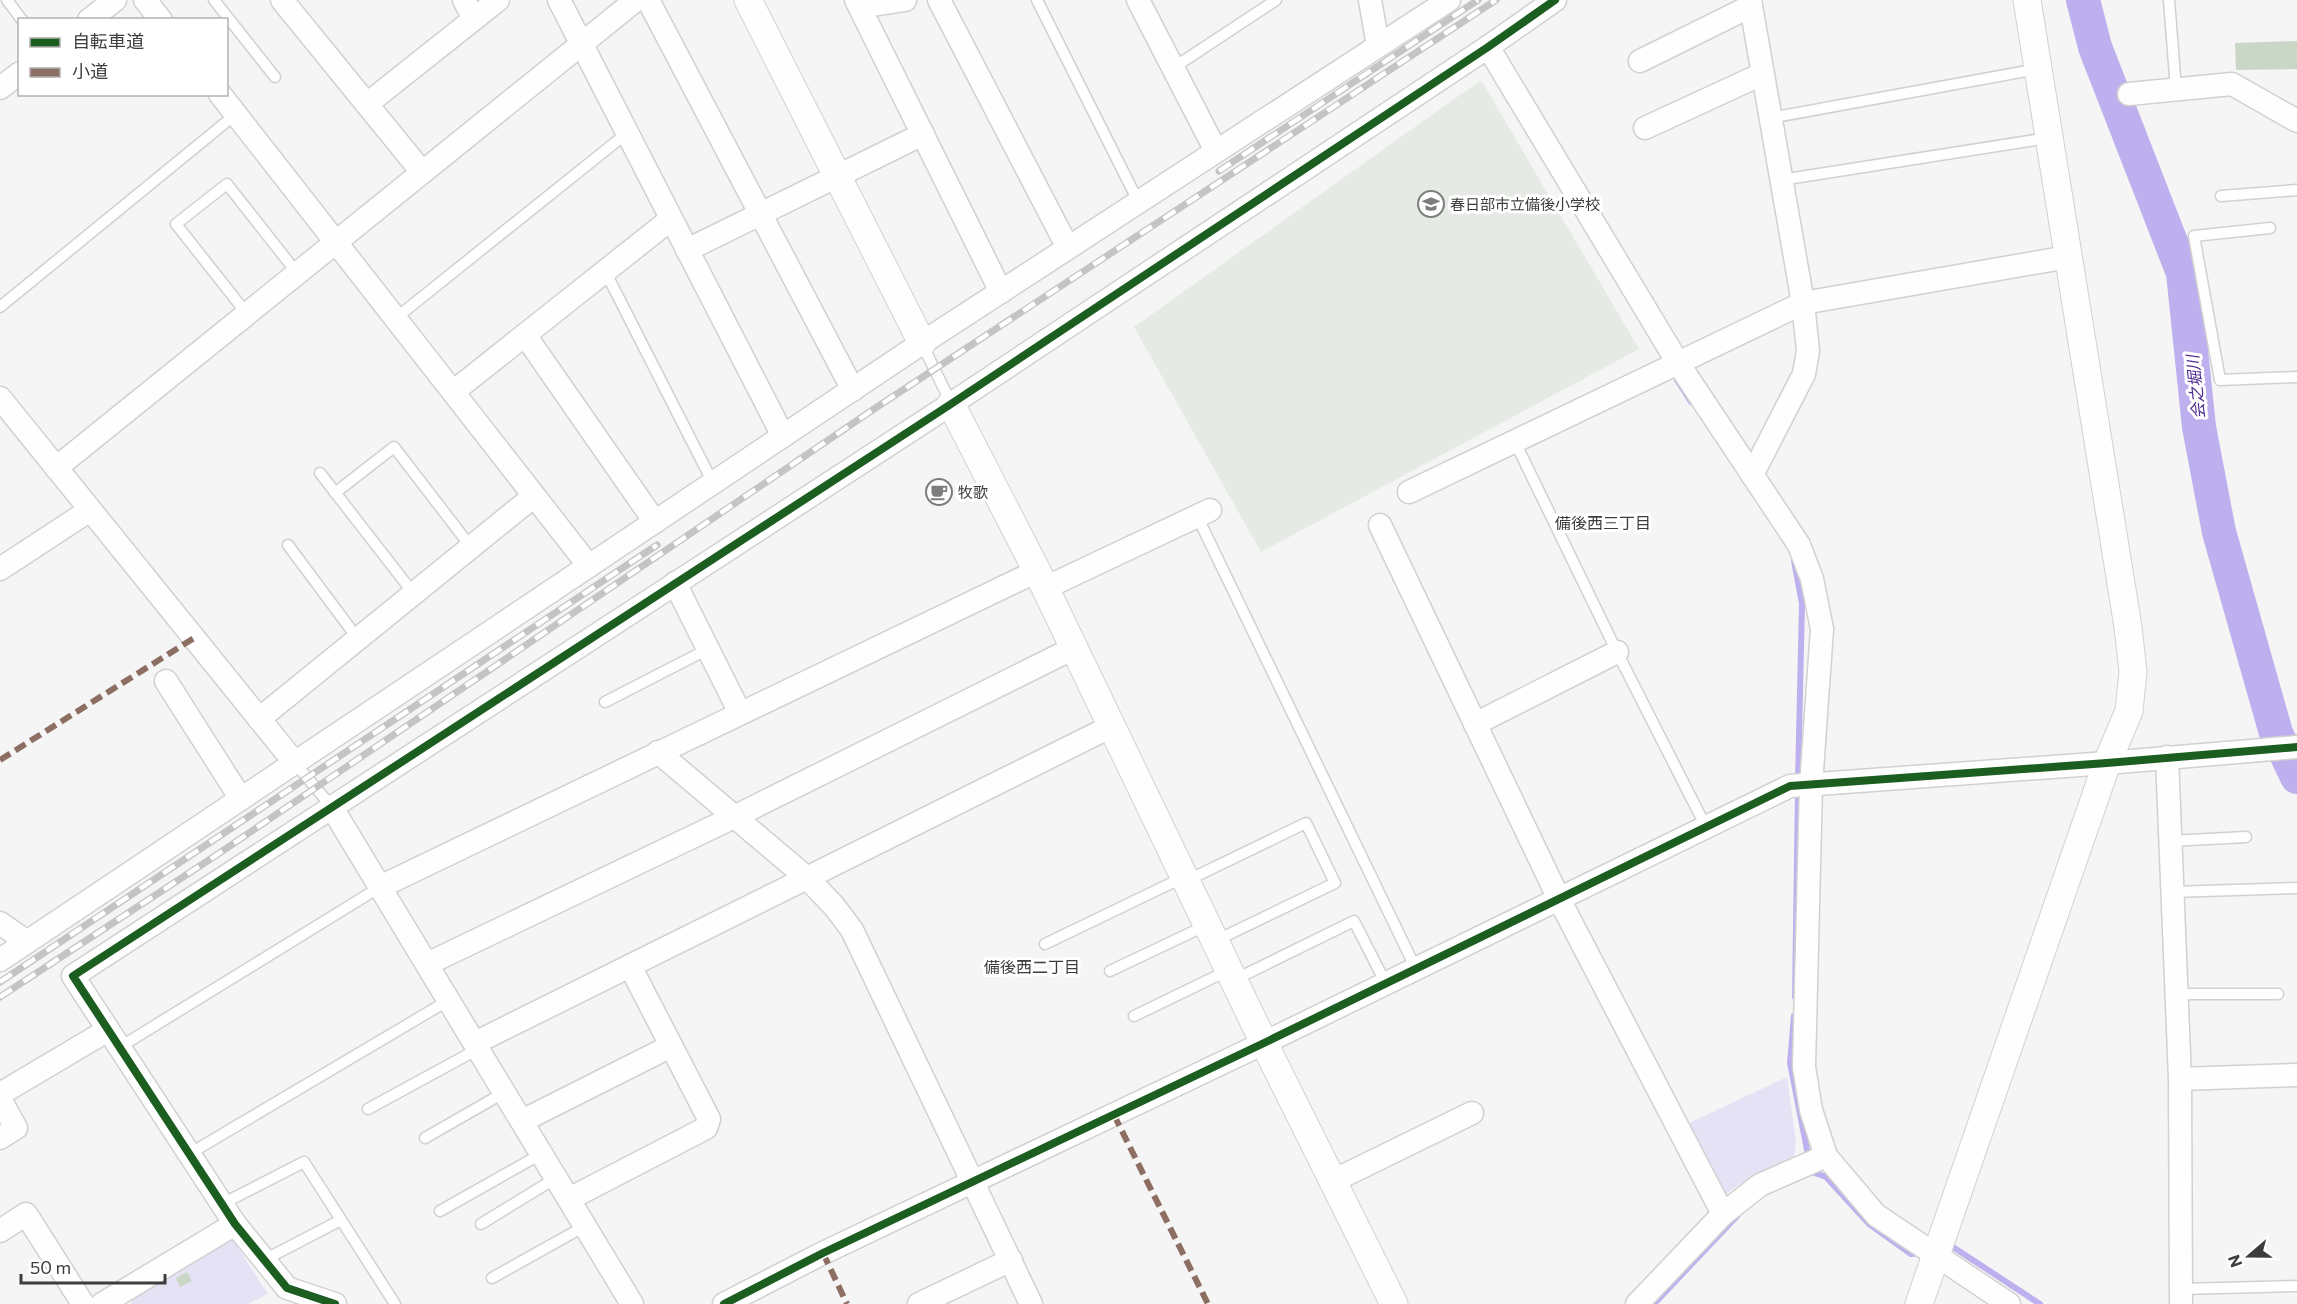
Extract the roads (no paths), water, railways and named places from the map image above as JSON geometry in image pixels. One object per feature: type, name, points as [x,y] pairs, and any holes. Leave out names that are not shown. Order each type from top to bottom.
[{"type":"street","points":[[92,18],[114,0]]},
{"type":"street","points":[[145,0],[159,18]]},
{"type":"street","points":[[282,0],[422,172]]},
{"type":"street","points":[[367,104],[469,9],[498,0]]},
{"type":"street","points":[[559,0],[783,436]]},
{"type":"street","points":[[56,468],[636,0]]},
{"type":"street","points":[[648,0],[853,390]]},
{"type":"street","points":[[748,0],[922,343]]},
{"type":"street","points":[[905,0],[858,3],[1001,292]]},
{"type":"street","points":[[939,0],[1068,248]]},
{"type":"street","points":[[1138,0],[1216,151]]},
{"type":"street","points":[[1370,0],[1378,46]]},
{"type":"street","points":[[0,960],[922,343],[1449,0]]},
{"type":"street","points":[[335,1304],[287,1288],[235,1224],[73,976],[951,404],[1488,47],[1555,0]]},
{"type":"street","points":[[1919,1304],[2107,763],[2129,711],[2133,672],[2128,627],[2027,0]]},
{"type":"street","points":[[1640,61],[1750,3],[1803,303],[1809,351],[1804,374],[1752,475]]},
{"type":"street","points":[[1488,47],[1678,363],[1799,545],[1812,579],[1822,629],[1811,785],[1804,1067],[1811,1110],[1826,1156],[1876,1215],[2009,1304]]},
{"type":"street","points":[[0,88],[18,74]]},
{"type":"street","points":[[1646,128],[1762,74]]},
{"type":"street","points":[[2129,94],[2232,84],[2297,122]]},
{"type":"street","points":[[222,96],[589,566]]},
{"type":"street","points":[[687,250],[923,134]]},
{"type":"street","points":[[453,392],[671,219]]},
{"type":"street","points":[[1409,492],[1803,303],[2068,257]]},
{"type":"street","points":[[525,335],[655,522]]},
{"type":"street","points":[[0,398],[295,763]]},
{"type":"street","points":[[951,404],[1041,580],[1264,1043],[1394,1304]]},
{"type":"street","points":[[260,719],[534,496]]},
{"type":"street","points":[[0,568],[90,510]]},
{"type":"street","points":[[380,887],[740,713],[1041,580],[1203,513]]},
{"type":"street","points":[[1380,525],[1559,899],[1723,1214]]},
{"type":"street","points":[[675,583],[740,713]]},
{"type":"street","points":[[427,964],[734,817],[1074,648]]},
{"type":"street","points":[[1476,724],[1617,652]]},
{"type":"street","points":[[166,681],[241,799]]},
{"type":"street","points":[[476,1046],[630,966],[1112,726]]},
{"type":"street","points":[[724,1304],[823,1253],[1264,1043],[1790,786],[2297,747]]},
{"type":"street","points":[[658,752],[807,878],[834,906],[852,930],[1031,1304]]},
{"type":"street","points":[[2167,757],[2180,1079],[2181,1297]]},
{"type":"street","points":[[331,807],[632,1304]]},
{"type":"street","points":[[0,923],[27,942]]},
{"type":"street","points":[[569,1199],[706,1128],[709,1119],[630,966]]},
{"type":"street","points":[[0,1094],[114,1039]]},
{"type":"street","points":[[522,1121],[671,1046]]},
{"type":"street","points":[[2180,1079],[2297,1075]]},
{"type":"street","points":[[0,1099],[16,1128],[0,1138]]},
{"type":"street","points":[[1333,1181],[1472,1113]]},
{"type":"street","points":[[1637,1304],[1723,1214],[1760,1185],[1826,1156]]},
{"type":"street","points":[[0,1231],[26,1214],[83,1304]]},
{"type":"street","points":[[102,1304],[235,1224]]},
{"type":"street","points":[[919,1304],[1011,1260]]},
{"type":"lane","points":[[7,0],[20,18]]},
{"type":"lane","points":[[214,0],[275,77]]},
{"type":"lane","points":[[1036,0],[1138,201]]},
{"type":"lane","points":[[1173,69],[1276,0]]},
{"type":"lane","points":[[2169,0],[2176,89]]},
{"type":"lane","points":[[1770,118],[2038,69]]},
{"type":"lane","points":[[0,307],[236,114]]},
{"type":"lane","points":[[396,318],[627,133]]},
{"type":"lane","points":[[1781,180],[2049,138]]},
{"type":"lane","points":[[247,314],[176,224],[227,184],[297,273]]},
{"type":"lane","points":[[2221,196],[2297,190]]},
{"type":"lane","points":[[2271,228],[2194,236],[2220,380],[2297,377]]},
{"type":"lane","points":[[605,271],[713,483]]},
{"type":"lane","points":[[922,343],[951,404]]},
{"type":"lane","points":[[1515,442],[1617,652],[1706,827]]},
{"type":"lane","points":[[335,493],[394,447],[471,547]]},
{"type":"lane","points":[[320,473],[414,594]]},
{"type":"lane","points":[[1203,513],[1416,969]]},
{"type":"lane","points":[[288,544],[358,639]]},
{"type":"lane","points":[[604,702],[708,649]]},
{"type":"lane","points":[[295,763],[331,807]]},
{"type":"lane","points":[[1045,944],[1306,823],[1335,883],[1110,971]]},
{"type":"lane","points":[[2170,842],[2246,837]]},
{"type":"lane","points":[[114,1039],[380,887]]},
{"type":"lane","points":[[2172,892],[2297,888]]},
{"type":"lane","points":[[1134,1016],[1354,921],[1386,984]]},
{"type":"lane","points":[[2177,994],[2278,994]]},
{"type":"lane","points":[[189,1154],[449,1000]]},
{"type":"lane","points":[[368,1109],[476,1046]]},
{"type":"lane","points":[[424,1138],[505,1092]]},
{"type":"lane","points":[[440,1211],[542,1154]]},
{"type":"lane","points":[[222,1204],[304,1162],[395,1304]]},
{"type":"lane","points":[[481,1224],[556,1178]]},
{"type":"lane","points":[[264,1260],[341,1220]]},
{"type":"lane","points":[[492,1278],[585,1226]]},
{"type":"lane","points":[[2181,1297],[2297,1287]]},
{"type":"waterway","name":"会之堀川","points":[[2083,0],[2095,47],[2183,273],[2199,427],[2219,532],[2276,733],[2297,777]]},
{"type":"waterway","points":[[1677,380],[1691,402]]},
{"type":"waterway","points":[[1794,561],[1802,604],[1798,781]]},
{"type":"waterway","points":[[1795,997],[1798,791]]},
{"type":"waterway","points":[[1794,1016],[1790,1063],[1809,1160]]},
{"type":"waterway","points":[[1808,1174],[1812,1172],[1826,1177],[1869,1224],[1911,1254],[1919,1253]]},
{"type":"waterway","points":[[1654,1304],[1738,1215]]},
{"type":"waterway","points":[[1947,1248],[1953,1247],[2040,1304]]},
{"type":"railway","points":[[1219,171],[1478,0]]},
{"type":"railway","points":[[0,997],[215,856],[874,409],[1496,0]]},
{"type":"railway","points":[[0,982],[657,545]]},
{"type":"place","name":"春日部市立備後小学校","points":[[1431,204]]},
{"type":"place","name":"牧歌","points":[[939,492]]},
{"type":"district","name":"備後西三丁目","points":[[1603,522]]},
{"type":"district","name":"備後西二丁目","points":[[1032,966]]}]
